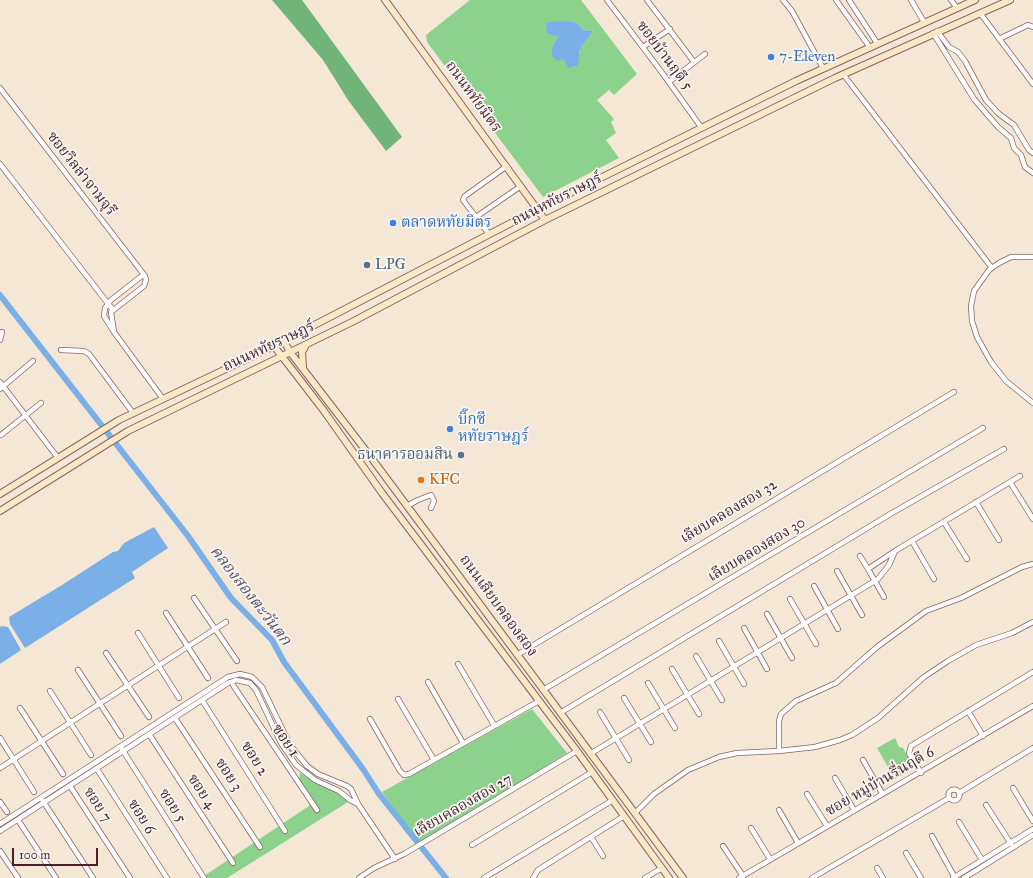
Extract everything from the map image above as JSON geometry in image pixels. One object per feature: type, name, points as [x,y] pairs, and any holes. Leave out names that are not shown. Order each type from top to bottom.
[{"type":"main road","name":"ถนนหทัยมิตร","points":[[385,0],[545,220]]},
{"type":"main road","name":"ถนนหทัยราษฎร์","points":[[0,494],[119,420],[284,341],[538,209],[823,68],[974,0]]},
{"type":"main road","name":"ถนนหทัยราษฎร์","points":[[0,511],[100,447],[128,431],[270,360],[306,345],[444,275],[545,220],[843,74],[1010,0]]},
{"type":"main road","name":"ถนนเลียบคลองสอง","points":[[284,341],[290,352],[303,367],[458,574],[683,878]]},
{"type":"main road","points":[[303,367],[302,352],[306,345]]},
{"type":"main road","name":"ถนนเลียบคลองสอง","points":[[274,346],[448,582],[539,701],[670,878]]},
{"type":"main road","points":[[270,360],[291,368]]},
{"type":"main road","points":[[448,582],[458,574]]},
{"type":"street","name":"ซอยบ้านฤดี 5","points":[[607,0],[669,82],[701,128]]},
{"type":"street","points":[[648,0],[694,62]]},
{"type":"street","points":[[783,0],[792,12],[823,68]]},
{"type":"street","points":[[836,0],[870,46]]},
{"type":"street","points":[[849,0],[877,43]]},
{"type":"street","points":[[911,0],[924,22]]},
{"type":"street","points":[[951,0],[957,8]]},
{"type":"street","points":[[980,13],[1033,84]]},
{"type":"street","points":[[999,39],[1028,25],[1033,27]]},
{"type":"street","points":[[643,47],[670,29]]},
{"type":"street","points":[[935,32],[949,47],[958,52],[965,61],[986,100],[999,114],[1014,125],[1029,150],[1033,153]]},
{"type":"street","points":[[935,32],[943,52],[974,99],[992,120],[1011,138],[1014,148],[1021,155],[1025,167],[1033,173]]},
{"type":"street","points":[[943,52],[949,47]]},
{"type":"street","points":[[669,82],[705,54]]},
{"type":"street","points":[[843,74],[992,268]]},
{"type":"street","name":"ซอยวิลล่าจามจุรี","points":[[0,88],[143,275]]},
{"type":"street","points":[[992,120],[999,114]]},
{"type":"street","points":[[0,164],[113,310]]},
{"type":"street","points":[[489,234],[463,200],[465,196],[507,166]]},
{"type":"street","points":[[476,217],[521,186]]},
{"type":"street","points":[[1033,258],[1011,257],[992,268],[974,291],[972,306],[974,326],[983,349],[991,362],[1006,381],[1033,403]]},
{"type":"street","points":[[114,332],[110,314],[144,286],[146,280],[143,275],[108,304],[105,308],[104,316],[114,332],[163,399]]},
{"type":"street","points":[[0,340],[2,332]]},
{"type":"street","points":[[61,350],[84,351],[89,354],[133,413]]},
{"type":"street","points":[[32,361],[1,386],[58,458]]},
{"type":"street","name":"เลียบคลองสอง 32","points":[[517,655],[954,392]]},
{"type":"street","points":[[1,435],[40,404]]},
{"type":"street","name":"เลียบคลองสอง 30","points":[[543,690],[983,428]]},
{"type":"street","points":[[560,713],[892,513],[1004,449]]},
{"type":"street","points":[[868,569],[895,551],[1020,476]]},
{"type":"street","points":[[1010,482],[1033,519]]},
{"type":"street","points":[[407,506],[431,495],[434,501],[431,508]]},
{"type":"street","points":[[976,502],[999,540]]},
{"type":"street","points":[[944,522],[967,559]]},
{"type":"street","points":[[912,541],[934,578]]},
{"type":"street","points":[[590,754],[733,666],[875,582],[889,565],[895,551]]},
{"type":"street","points":[[860,556],[884,597]]},
{"type":"street","points":[[779,751],[779,721],[781,714],[796,701],[836,683],[877,646],[926,611],[961,598],[1022,567],[1033,564]]},
{"type":"street","points":[[837,570],[862,615]]},
{"type":"street","points":[[814,586],[838,629]]},
{"type":"street","points":[[194,598],[237,661]]},
{"type":"street","points":[[790,599],[816,644]]},
{"type":"street","points":[[166,613],[208,678]]},
{"type":"street","points":[[767,614],[792,658]]},
{"type":"street","points":[[0,768],[226,622]]},
{"type":"street","points":[[635,813],[654,794],[676,778],[701,764],[719,757],[737,753],[779,751],[826,745],[852,735],[878,718],[924,677],[938,667],[976,645],[1012,633],[1033,622]]},
{"type":"street","points":[[744,628],[767,669]]},
{"type":"street","points":[[138,633],[179,698]]},
{"type":"street","points":[[719,641],[744,684]]},
{"type":"street","points":[[106,652],[149,717]]},
{"type":"street","points":[[696,656],[722,700]]},
{"type":"street","points":[[458,664],[494,725]]},
{"type":"street","points":[[672,669],[686,695],[699,714]]},
{"type":"street","points":[[78,670],[121,736]]},
{"type":"street","points":[[921,773],[909,753],[910,748],[1033,672]]},
{"type":"street","points":[[0,824],[234,674],[246,675],[258,681],[270,700],[285,735],[299,757],[318,774],[347,786],[355,794],[358,804],[395,859]]},
{"type":"street","points":[[0,831],[232,681],[241,680],[250,684],[256,690],[281,743],[296,765],[315,780],[339,791],[350,800],[358,804]]},
{"type":"street","points":[[428,682],[463,743]]},
{"type":"street","points":[[648,684],[675,728]]},
{"type":"street","name":"ซอย 1","points":[[234,685],[317,810]]},
{"type":"street","points":[[50,691],[91,755]]},
{"type":"street","points":[[624,698],[651,742]]},
{"type":"street","points":[[398,699],[434,760]]},
{"type":"street","name":"ซอย 2","points":[[202,700],[285,831]]},
{"type":"street","points":[[370,719],[404,775],[409,774],[539,701]]},
{"type":"street","name":"ซอย หมู่บ้านรื่นฤดี 6","points":[[741,877],[882,793],[921,773],[1033,706]]},
{"type":"street","points":[[20,708],[63,774]]},
{"type":"street","points":[[968,711],[984,736]]},
{"type":"street","points":[[600,712],[629,760]]},
{"type":"street","name":"ซอย 3","points":[[175,718],[260,847]]},
{"type":"street","name":"ซอย 4","points":[[149,734],[233,863]]},
{"type":"street","points":[[279,738],[285,735]]},
{"type":"street","points":[[0,738],[34,792]]},
{"type":"street","points":[[275,747],[281,743]]},
{"type":"street","name":"ซอย 5","points":[[120,746],[204,878]]},
{"type":"street","points":[[812,878],[949,798],[955,800],[959,797],[959,793],[1033,748]]},
{"type":"street","name":"เลียบคลองสอง 27","points":[[359,878],[374,868],[395,859],[577,752]]},
{"type":"street","points":[[862,760],[882,793]]},
{"type":"street","name":"ซอย 6","points":[[96,769],[167,878]]},
{"type":"street","points":[[472,845],[592,772]]},
{"type":"street","points":[[315,780],[318,774]]},
{"type":"street","points":[[835,778],[854,810]]},
{"type":"street","name":"ซอย 7","points":[[70,786],[130,878]]},
{"type":"street","points":[[1013,788],[1033,821]]},
{"type":"street","points":[[807,794],[827,826]]},
{"type":"street","points":[[40,798],[93,878]]},
{"type":"street","points":[[484,878],[612,800]]},
{"type":"street","points":[[0,802],[7,812]]},
{"type":"street","points":[[986,805],[1013,848]]},
{"type":"street","points":[[778,810],[798,843]]},
{"type":"street","points":[[533,878],[538,870],[624,816]]},
{"type":"street","points":[[18,820],[56,878]]},
{"type":"street","points":[[959,822],[982,860]]},
{"type":"street","points":[[751,828],[770,859]]},
{"type":"street","points":[[932,836],[954,878],[1033,828]]},
{"type":"street","points":[[964,878],[1033,835]]},
{"type":"street","points":[[591,837],[602,856]]},
{"type":"street","points":[[723,846],[741,877]]},
{"type":"street","points":[[0,851],[18,878]]},
{"type":"street","points":[[906,853],[920,878]]},
{"type":"street","points":[[645,878],[662,868]]},
{"type":"street","points":[[877,868],[883,878]]},
{"type":"green space","points":[[272,0],[302,0],[402,137],[386,151],[348,100],[323,60]]},
{"type":"green space","points":[[470,0],[581,0],[637,74],[614,95],[609,90],[597,100],[614,119],[611,122],[616,133],[606,140],[619,158],[543,197],[427,42],[426,35]],"holes":[[[569,21],[577,23],[583,30],[593,31],[580,49],[580,54],[563,59],[552,47],[560,34],[560,22]]]},
{"type":"green space","points":[[532,709],[567,753],[420,846],[382,792]]},
{"type":"green space","points":[[895,738],[899,747],[903,748],[913,766],[912,769],[895,779],[877,748]]},
{"type":"green space","points":[[300,773],[338,793],[348,802],[227,878],[201,878],[309,806],[310,800],[299,779]]},
{"type":"water","points":[[569,21],[577,23],[583,30],[593,31],[580,49],[578,65],[568,68],[563,59],[557,61],[552,56],[552,47],[559,35],[555,36],[547,33],[546,24],[549,22]]},
{"type":"water","points":[[154,527],[168,548],[132,572],[135,578],[25,648],[10,624],[9,617],[113,552],[118,551],[124,543]]},
{"type":"water","points":[[0,627],[8,627],[21,650],[0,664]]},
{"type":"waterway","name":"คลองสองตะวันตก","points":[[0,295],[188,536],[231,598],[272,640],[284,662],[363,769],[379,794],[446,878]]},
{"type":"place","name":"7-Eleven","points":[[771,57]]},
{"type":"place","name":"ตลาดหทัยมิตร","points":[[393,223]]},
{"type":"place","name":"LPG","points":[[367,265]]},
{"type":"place","name":"บิ๊กซี หทัยราษฎร์","points":[[450,429]]},
{"type":"place","name":"ธนาคารออมสิน","points":[[461,455]]},
{"type":"place","name":"KFC","points":[[421,480]]}]
